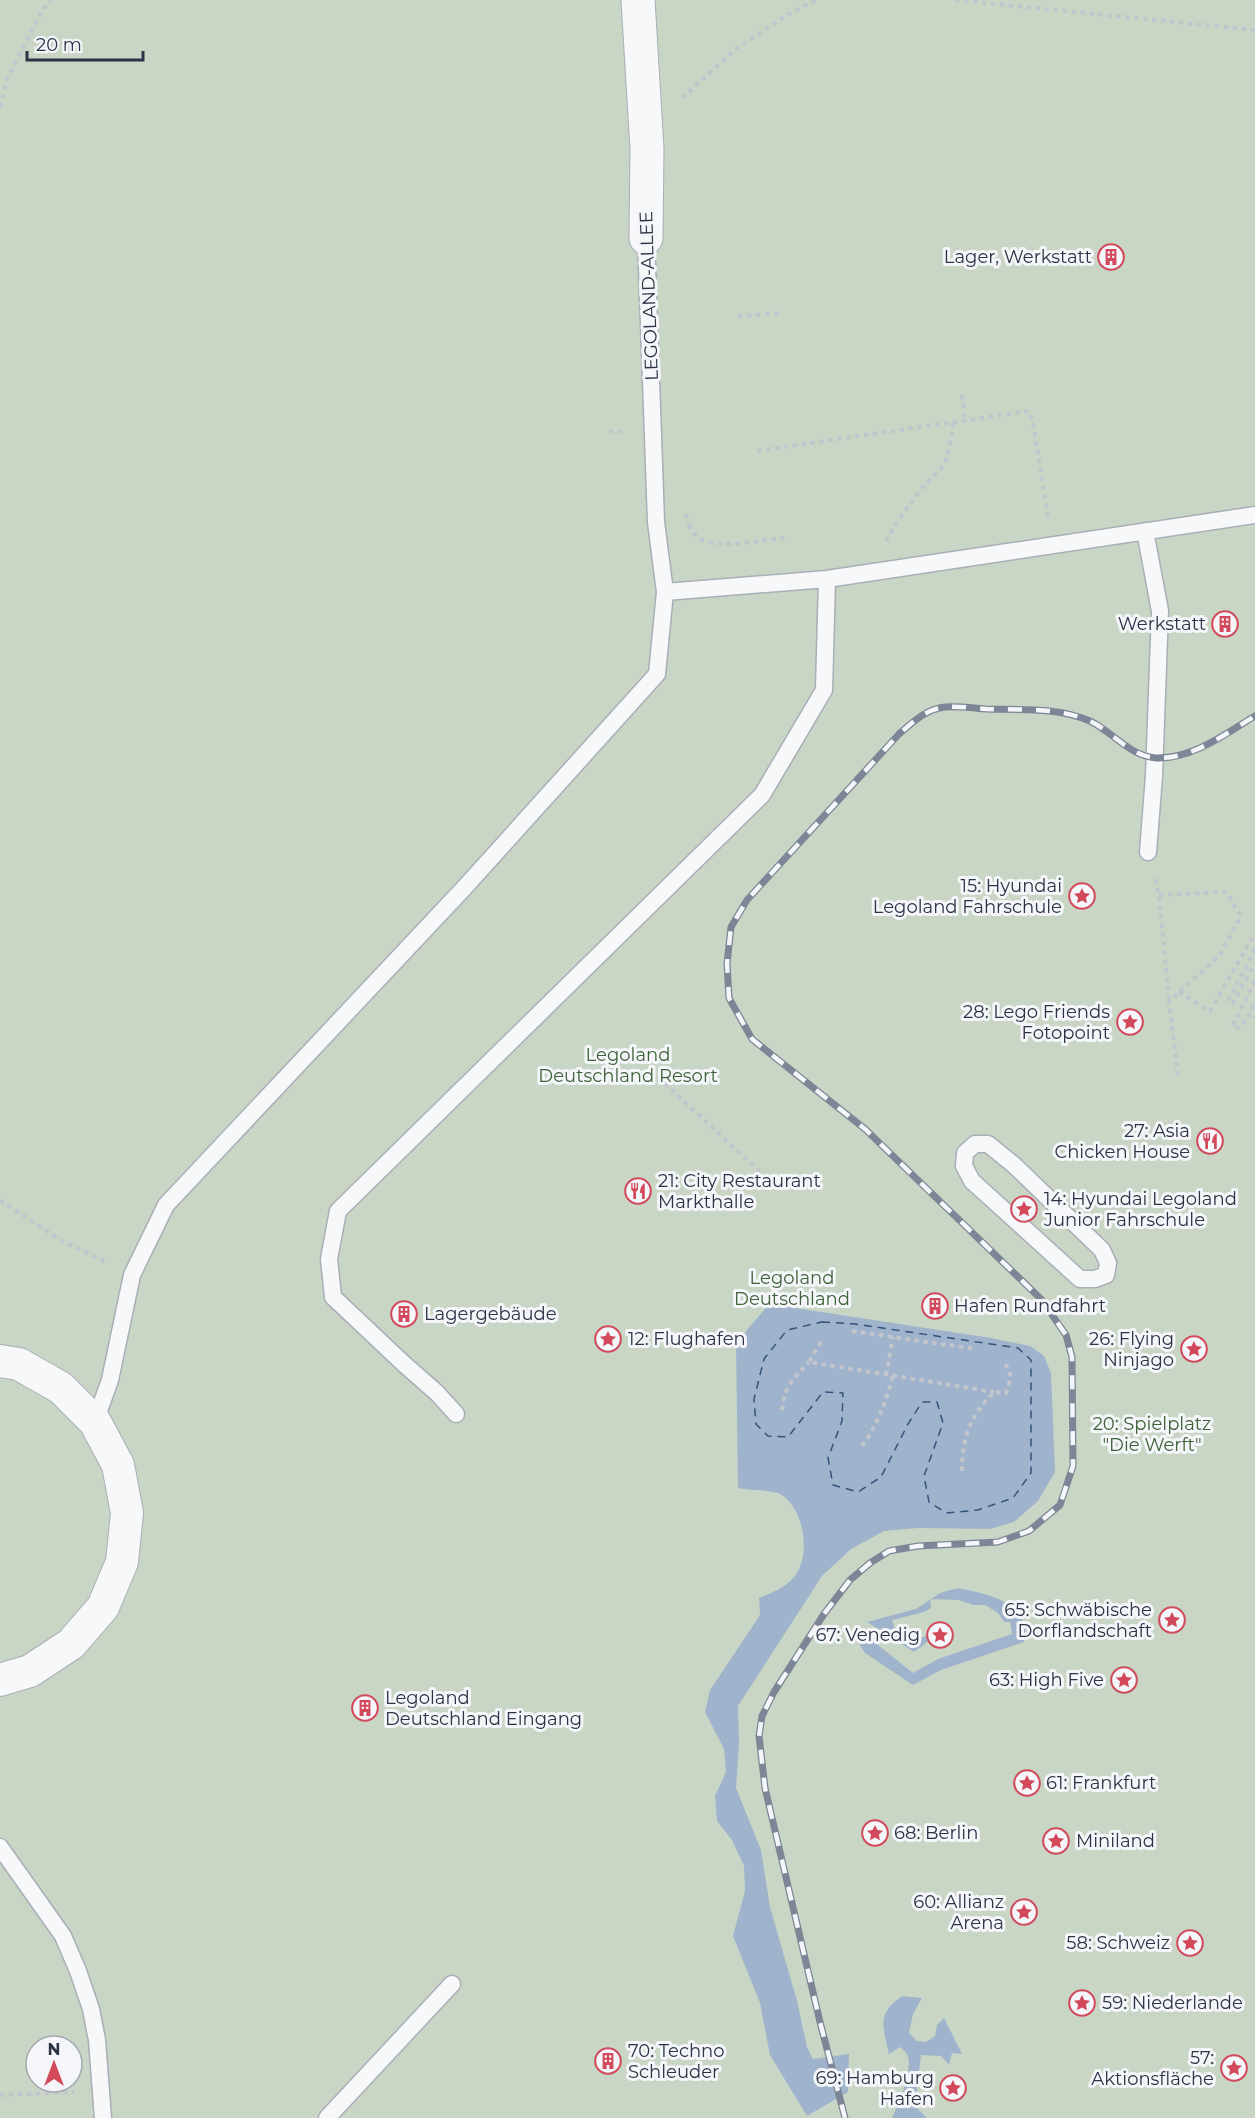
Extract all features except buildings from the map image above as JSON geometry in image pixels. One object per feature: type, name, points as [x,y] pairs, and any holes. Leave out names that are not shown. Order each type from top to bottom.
[{"type":"street","name":"LEGOLAND-ALLEE","points":[[638,0],[647,149],[646,238]]},
{"type":"street","points":[[0,1680],[30,1671],[71,1644],[102,1607],[122,1562],[127,1513],[118,1465],[95,1422],[61,1388],[6,1357]]},
{"type":"lane","name":"LEGOLAND-ALLEE","points":[[95,1422],[110,1380],[132,1275],[166,1205],[465,887],[657,674],[665,592],[656,522],[646,238]]},
{"type":"lane","points":[[665,592],[826,579],[1255,515]]},
{"type":"lane","points":[[1145,531],[1160,610],[1154,776],[1148,852]]},
{"type":"lane","points":[[456,1414],[437,1393],[333,1297],[329,1258],[338,1212],[762,795],[824,690],[826,579]]},
{"type":"lane","points":[[975,1144],[988,1144],[1014,1165],[1102,1250],[1108,1263],[1106,1275],[1095,1279],[1080,1279],[972,1181],[964,1166],[965,1153],[975,1144]]},
{"type":"lane","points":[[0,1847],[63,1936],[78,1971],[93,2019],[103,2118]]},
{"type":"lane","points":[[327,2118],[452,1984]]},
{"type":"path","points":[[0,107],[7,79],[43,9],[51,0]]},
{"type":"path","points":[[677,102],[737,48],[792,12],[816,0]]},
{"type":"path","points":[[955,0],[1255,30]]},
{"type":"path","points":[[738,316],[782,313]]},
{"type":"path","points":[[962,394],[965,420]]},
{"type":"path","points":[[757,451],[1029,411],[1033,422],[1053,545]]},
{"type":"path","points":[[869,573],[896,523],[923,487],[945,464],[953,422]]},
{"type":"path","points":[[656,522],[689,525],[703,541],[729,543],[785,538]]},
{"type":"path","points":[[1169,1001],[1220,955],[1241,916],[1227,892],[1159,895],[1169,1001],[1178,1075]]},
{"type":"path","points":[[1179,992],[1210,1011],[1255,933]]},
{"type":"path","points":[[1255,949],[1228,1001],[1233,1003],[1255,963]]},
{"type":"path","points":[[1255,981],[1232,1026],[1239,1028],[1248,1018],[1255,1001]]},
{"type":"path","points":[[658,1077],[771,1182]]},
{"type":"path","points":[[0,1200],[62,1240],[132,1275]]},
{"type":"path","points":[[852,1331],[975,1349]]},
{"type":"path","points":[[886,1375],[893,1337]]},
{"type":"path","points":[[782,1410],[783,1396],[788,1385],[809,1362],[820,1342]]},
{"type":"path","points":[[809,1362],[1006,1393],[1011,1378],[1010,1370],[1005,1364]]},
{"type":"path","points":[[862,1446],[872,1433],[884,1407],[893,1375]]},
{"type":"path","points":[[962,1471],[963,1440],[977,1412],[994,1392]]},
{"type":"path","points":[[0,2095],[100,2091]]},
{"type":"green space","name":"Legoland Deutschland Resort","points":[[0,0],[1255,0],[1255,2118],[0,2118]]},
{"type":"water","points":[[769,1304],[1030,1346],[1044,1356],[1051,1373],[1055,1472],[1038,1501],[1014,1522],[990,1529],[918,1528],[884,1531],[851,1549],[822,1576],[738,1706],[739,1743],[736,1788],[761,1850],[770,1907],[797,2001],[807,2047],[813,2059],[849,2054],[848,2092],[807,2116],[770,2055],[760,2003],[733,1936],[745,1891],[744,1866],[732,1840],[717,1821],[715,1796],[726,1772],[724,1749],[705,1712],[710,1690],[760,1615],[759,1598],[778,1590],[790,1581],[800,1568],[803,1557],[803,1532],[800,1520],[788,1500],[776,1493],[738,1488],[736,1343]]},
{"type":"water","points":[[958,1588],[998,1599],[1016,1610],[1022,1618],[1025,1630],[1024,1642],[941,1670],[913,1685],[865,1653],[854,1636],[858,1629],[913,1673],[938,1659],[1012,1634],[1010,1622],[1004,1622],[998,1613],[985,1605],[973,1605],[959,1600],[931,1599],[940,1593]]},
{"type":"water","points":[[930,1600],[931,1608],[924,1612],[892,1620],[895,1629],[914,1641],[930,1634],[944,1623],[947,1627],[914,1652],[867,1622],[916,1609]]},
{"type":"water","points":[[902,1996],[922,1998],[913,2014],[909,2033],[917,2041],[926,2042],[935,2036],[937,2025],[944,2018],[962,2054],[952,2053],[949,2065],[941,2056],[921,2055],[915,2106],[927,2118],[892,2118],[905,2086],[909,2060],[900,2047],[889,2054],[883,2021],[888,2009]]},
{"type":"ferry route","points":[[822,1322],[855,1324],[1018,1348],[1031,1360],[1031,1473],[1013,1498],[978,1510],[946,1513],[929,1502],[924,1476],[943,1423],[937,1402],[922,1402],[881,1477],[858,1492],[833,1485],[828,1458],[842,1421],[843,1393],[823,1392],[788,1437],[768,1436],[756,1424],[754,1399],[764,1359],[787,1330],[822,1322]]},
{"type":"railway","points":[[845,2118],[765,1788],[759,1736],[762,1716],[774,1692],[824,1614],[850,1580],[870,1563],[889,1551],[918,1546],[998,1542],[1029,1531],[1060,1505],[1073,1466],[1072,1357],[1066,1335],[1041,1299],[865,1129],[752,1039],[729,998],[727,964],[731,927],[747,900],[899,734],[932,710],[955,707],[1065,713],[1090,721],[1129,748],[1156,758],[1196,750],[1255,716]]},
{"type":"place","name":"Lager, Werkstatt","points":[[1111,257]]},
{"type":"place","name":"Werkstatt","points":[[1225,624]]},
{"type":"place","name":"15: Hyundai Legoland Fahrschule","points":[[1082,896]]},
{"type":"place","name":"28: Lego Friends Fotopoint","points":[[1130,1022]]},
{"type":"place","name":"27: Asia Chicken House","points":[[1210,1141]]},
{"type":"place","name":"21: City Restaurant Markthalle","points":[[638,1191]]},
{"type":"place","name":"14: Hyundai Legoland Junior Fahrschule","points":[[1024,1209]]},
{"type":"place","name":"Hafen Rundfahrt","points":[[935,1306]]},
{"type":"place","name":"Lagergebäude","points":[[404,1314]]},
{"type":"place","name":"12: Flughafen","points":[[608,1339]]},
{"type":"place","name":"26: Flying Ninjago","points":[[1194,1349]]},
{"type":"place","name":"65: Schwäbische Dorflandschaft","points":[[1172,1620]]},
{"type":"place","name":"67: Venedig","points":[[940,1635]]},
{"type":"place","name":"63: High Five","points":[[1124,1680]]},
{"type":"place","name":"Legoland Deutschland Eingang","points":[[365,1708]]},
{"type":"place","name":"61: Frankfurt","points":[[1027,1783]]},
{"type":"place","name":"68: Berlin","points":[[875,1833]]},
{"type":"place","name":"Miniland","points":[[1056,1841]]},
{"type":"place","name":"60: Allianz Arena","points":[[1024,1912]]},
{"type":"place","name":"58: Schweiz","points":[[1190,1943]]},
{"type":"place","name":"59: Niederlande","points":[[1082,2003]]},
{"type":"place","name":"70: Techno Schleuder","points":[[608,2061]]},
{"type":"place","name":"57: Aktionsfläche","points":[[1234,2068]]},
{"type":"place","name":"69: Hamburg Hafen","points":[[953,2088]]},
{"type":"park label","name":"Legoland Deutschland","points":[[792,1288]]},
{"type":"park label","name":"20: Spielplatz \"Die Werft\"","points":[[1152,1434]]}]
